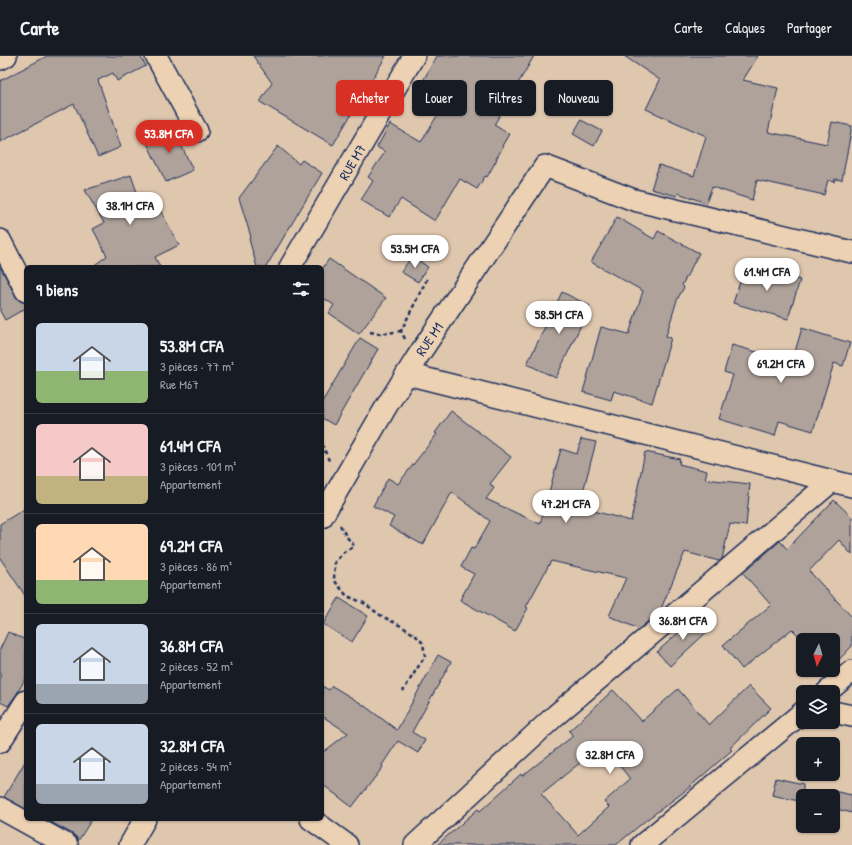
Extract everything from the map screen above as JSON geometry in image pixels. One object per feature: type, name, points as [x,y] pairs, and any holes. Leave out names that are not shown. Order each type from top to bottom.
[{"type":"street","points":[[0,59],[6,56]]},
{"type":"street","points":[[156,56],[197,131]]},
{"type":"street","name":"RUE M7","points":[[291,265],[414,56]]},
{"type":"street","name":"RUE M1","points":[[327,509],[411,367],[545,166],[634,200],[852,252]]},
{"type":"street","points":[[0,240],[24,287]]},
{"type":"street","points":[[411,367],[852,486]]},
{"type":"street","points":[[415,845],[556,715],[832,481]]},
{"type":"street","points":[[835,685],[852,671]]},
{"type":"street","points":[[0,742],[24,704]]},
{"type":"street","points":[[840,713],[852,716]]},
{"type":"street","points":[[642,845],[796,718]]},
{"type":"street","points":[[0,808],[67,845]]},
{"type":"street","points":[[130,845],[145,821]]},
{"type":"street","points":[[314,821],[347,845]]},
{"type":"path","points":[[411,367],[401,331],[427,279]]},
{"type":"path","points":[[370,332],[380,334],[401,331]]},
{"type":"path","points":[[324,446],[330,464]]},
{"type":"path","points":[[327,509],[338,521],[346,536],[354,546],[344,552],[335,562],[334,580],[347,596],[364,603],[415,635],[423,643],[426,656],[403,691]]},
{"type":"building","points":[[47,56],[140,56],[146,66],[117,81],[113,73],[98,80],[121,147],[98,157],[74,104],[0,142],[0,81]]},
{"type":"building","points":[[253,56],[386,56],[372,80],[336,80],[336,116],[350,116],[333,145],[260,102],[272,83]]},
{"type":"building","points":[[437,56],[534,56],[520,80],[475,80],[475,116],[499,116],[494,125],[509,134],[487,177],[485,176],[477,189],[460,179],[435,221],[401,199],[389,217],[361,200],[373,181],[368,177],[385,152],[377,147],[390,124],[421,142],[437,116],[467,116],[467,80],[423,80]]},
{"type":"building","points":[[624,56],[758,56],[743,80],[778,88],[768,132],[827,144],[832,122],[852,126],[842,180],[835,179],[834,182],[828,180],[824,195],[757,180],[752,200],[712,187],[706,203],[678,193],[677,196],[651,189],[659,165],[694,176],[706,136],[646,109],[660,80]]},
{"type":"building","points":[[581,120],[602,131],[594,146],[573,134]]},
{"type":"building","points":[[172,126],[193,170],[166,182],[145,139]]},
{"type":"building","points":[[278,146],[299,164],[302,160],[322,173],[267,265],[256,265],[249,239],[251,237],[239,198]]},
{"type":"building","points":[[131,175],[141,204],[153,197],[179,245],[155,257],[159,265],[95,265],[107,256],[93,229],[104,223],[85,190]]},
{"type":"building","points":[[617,217],[654,239],[658,231],[699,253],[682,285],[684,287],[677,300],[666,336],[671,338],[652,403],[614,391],[611,400],[583,392],[601,327],[629,334],[643,291],[591,262]]},
{"type":"building","points":[[412,256],[428,267],[418,282],[401,272]]},
{"type":"building","points":[[329,259],[386,298],[359,334],[329,313],[334,305],[324,298],[324,266]]},
{"type":"building","points":[[746,264],[800,280],[788,319],[733,303]]},
{"type":"building","points":[[0,266],[16,297],[24,302],[24,309],[5,320],[0,311]]},
{"type":"building","points":[[562,292],[590,306],[556,378],[527,364]]},
{"type":"building","points":[[802,328],[850,343],[843,366],[834,363],[813,431],[779,421],[775,436],[719,419],[733,375],[724,372],[732,345],[792,362]]},
{"type":"building","points":[[360,338],[378,349],[334,425],[324,419],[324,399]]},
{"type":"building","points":[[451,411],[511,457],[490,484],[494,488],[486,499],[540,524],[561,449],[577,454],[581,439],[596,442],[579,507],[631,521],[645,452],[680,459],[679,464],[707,471],[705,479],[750,484],[746,526],[730,524],[722,559],[719,561],[685,552],[660,611],[639,629],[609,616],[626,578],[551,561],[515,631],[460,600],[474,574],[461,567],[471,548],[474,549],[490,521],[452,492],[423,545],[389,526],[394,517],[373,506],[388,478],[398,484],[437,434],[435,433]]},
{"type":"building","points":[[834,500],[852,517],[852,555],[839,540],[809,571],[852,617],[852,646],[840,659],[840,633],[796,633],[792,629],[742,669],[723,645],[771,605],[743,573],[780,541],[787,549]]},
{"type":"building","points":[[24,509],[24,594],[0,558],[0,524]]},
{"type":"building","points":[[339,598],[368,616],[352,642],[324,625]]},
{"type":"building","points":[[697,616],[709,630],[670,666],[657,652]]},
{"type":"building","points":[[8,632],[24,639],[24,681],[8,706],[0,702],[0,649]]},
{"type":"building","points":[[438,655],[451,662],[412,732],[425,740],[418,753],[398,741],[382,765],[383,767],[352,807],[324,786],[324,751],[348,733],[324,717],[324,687],[329,690],[332,686],[362,704],[397,730]]},
{"type":"building","points":[[749,686],[771,708],[730,748],[732,750],[685,791],[616,845],[437,845],[478,809],[480,811],[521,774],[522,776],[573,736],[569,731],[613,690],[642,721],[678,689],[709,725]],"holes":[[[603,744],[630,779],[604,802],[609,807],[578,835],[541,794],[591,754],[592,755]]]},
{"type":"building","points":[[24,763],[24,808],[4,797]]},
{"type":"building","points":[[776,778],[803,784],[803,789],[796,789],[796,800],[772,795]]},
{"type":"building","points":[[840,792],[852,795],[852,813],[840,810]]},
{"type":"building","points":[[49,821],[91,821],[78,841],[73,834]]}]
